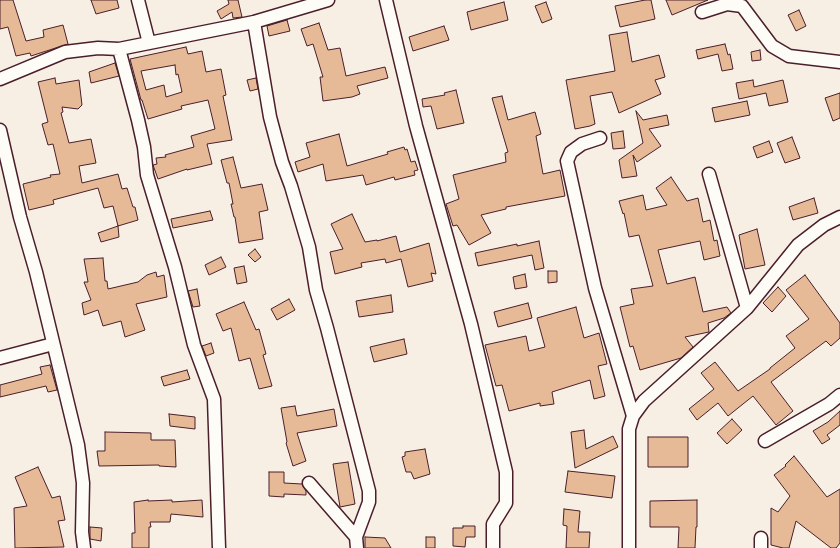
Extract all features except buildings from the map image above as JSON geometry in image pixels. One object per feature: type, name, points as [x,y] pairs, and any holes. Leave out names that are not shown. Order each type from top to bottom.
[{"type":"street","points":[[138,0],[149,43]]},
{"type":"street","points":[[0,79],[66,52],[98,48],[119,49],[254,22],[328,0]]},
{"type":"street","points":[[386,0],[416,126],[471,324],[506,472],[506,503],[493,524],[493,548]]},
{"type":"street","points":[[702,12],[728,4],[742,6],[772,46],[789,56],[840,62]]},
{"type":"street","points":[[254,22],[270,117],[282,162],[291,186],[309,247],[316,290],[369,491],[369,502],[356,543]]},
{"type":"street","points":[[119,49],[138,120],[144,147],[147,175],[175,267],[194,345],[214,399],[219,548]]},
{"type":"street","points":[[0,130],[20,217],[36,272],[78,445],[83,483],[82,532],[84,548]]},
{"type":"street","points":[[600,138],[582,144],[571,152],[567,161],[595,288],[633,416]]},
{"type":"street","points":[[709,174],[747,308]]},
{"type":"street","points":[[629,548],[629,429],[633,416],[644,401],[747,308],[798,245],[824,225],[839,220]]},
{"type":"street","points":[[0,358],[53,344]]},
{"type":"street","points":[[765,441],[829,404],[840,395]]},
{"type":"street","points":[[309,483],[356,543]]}]
